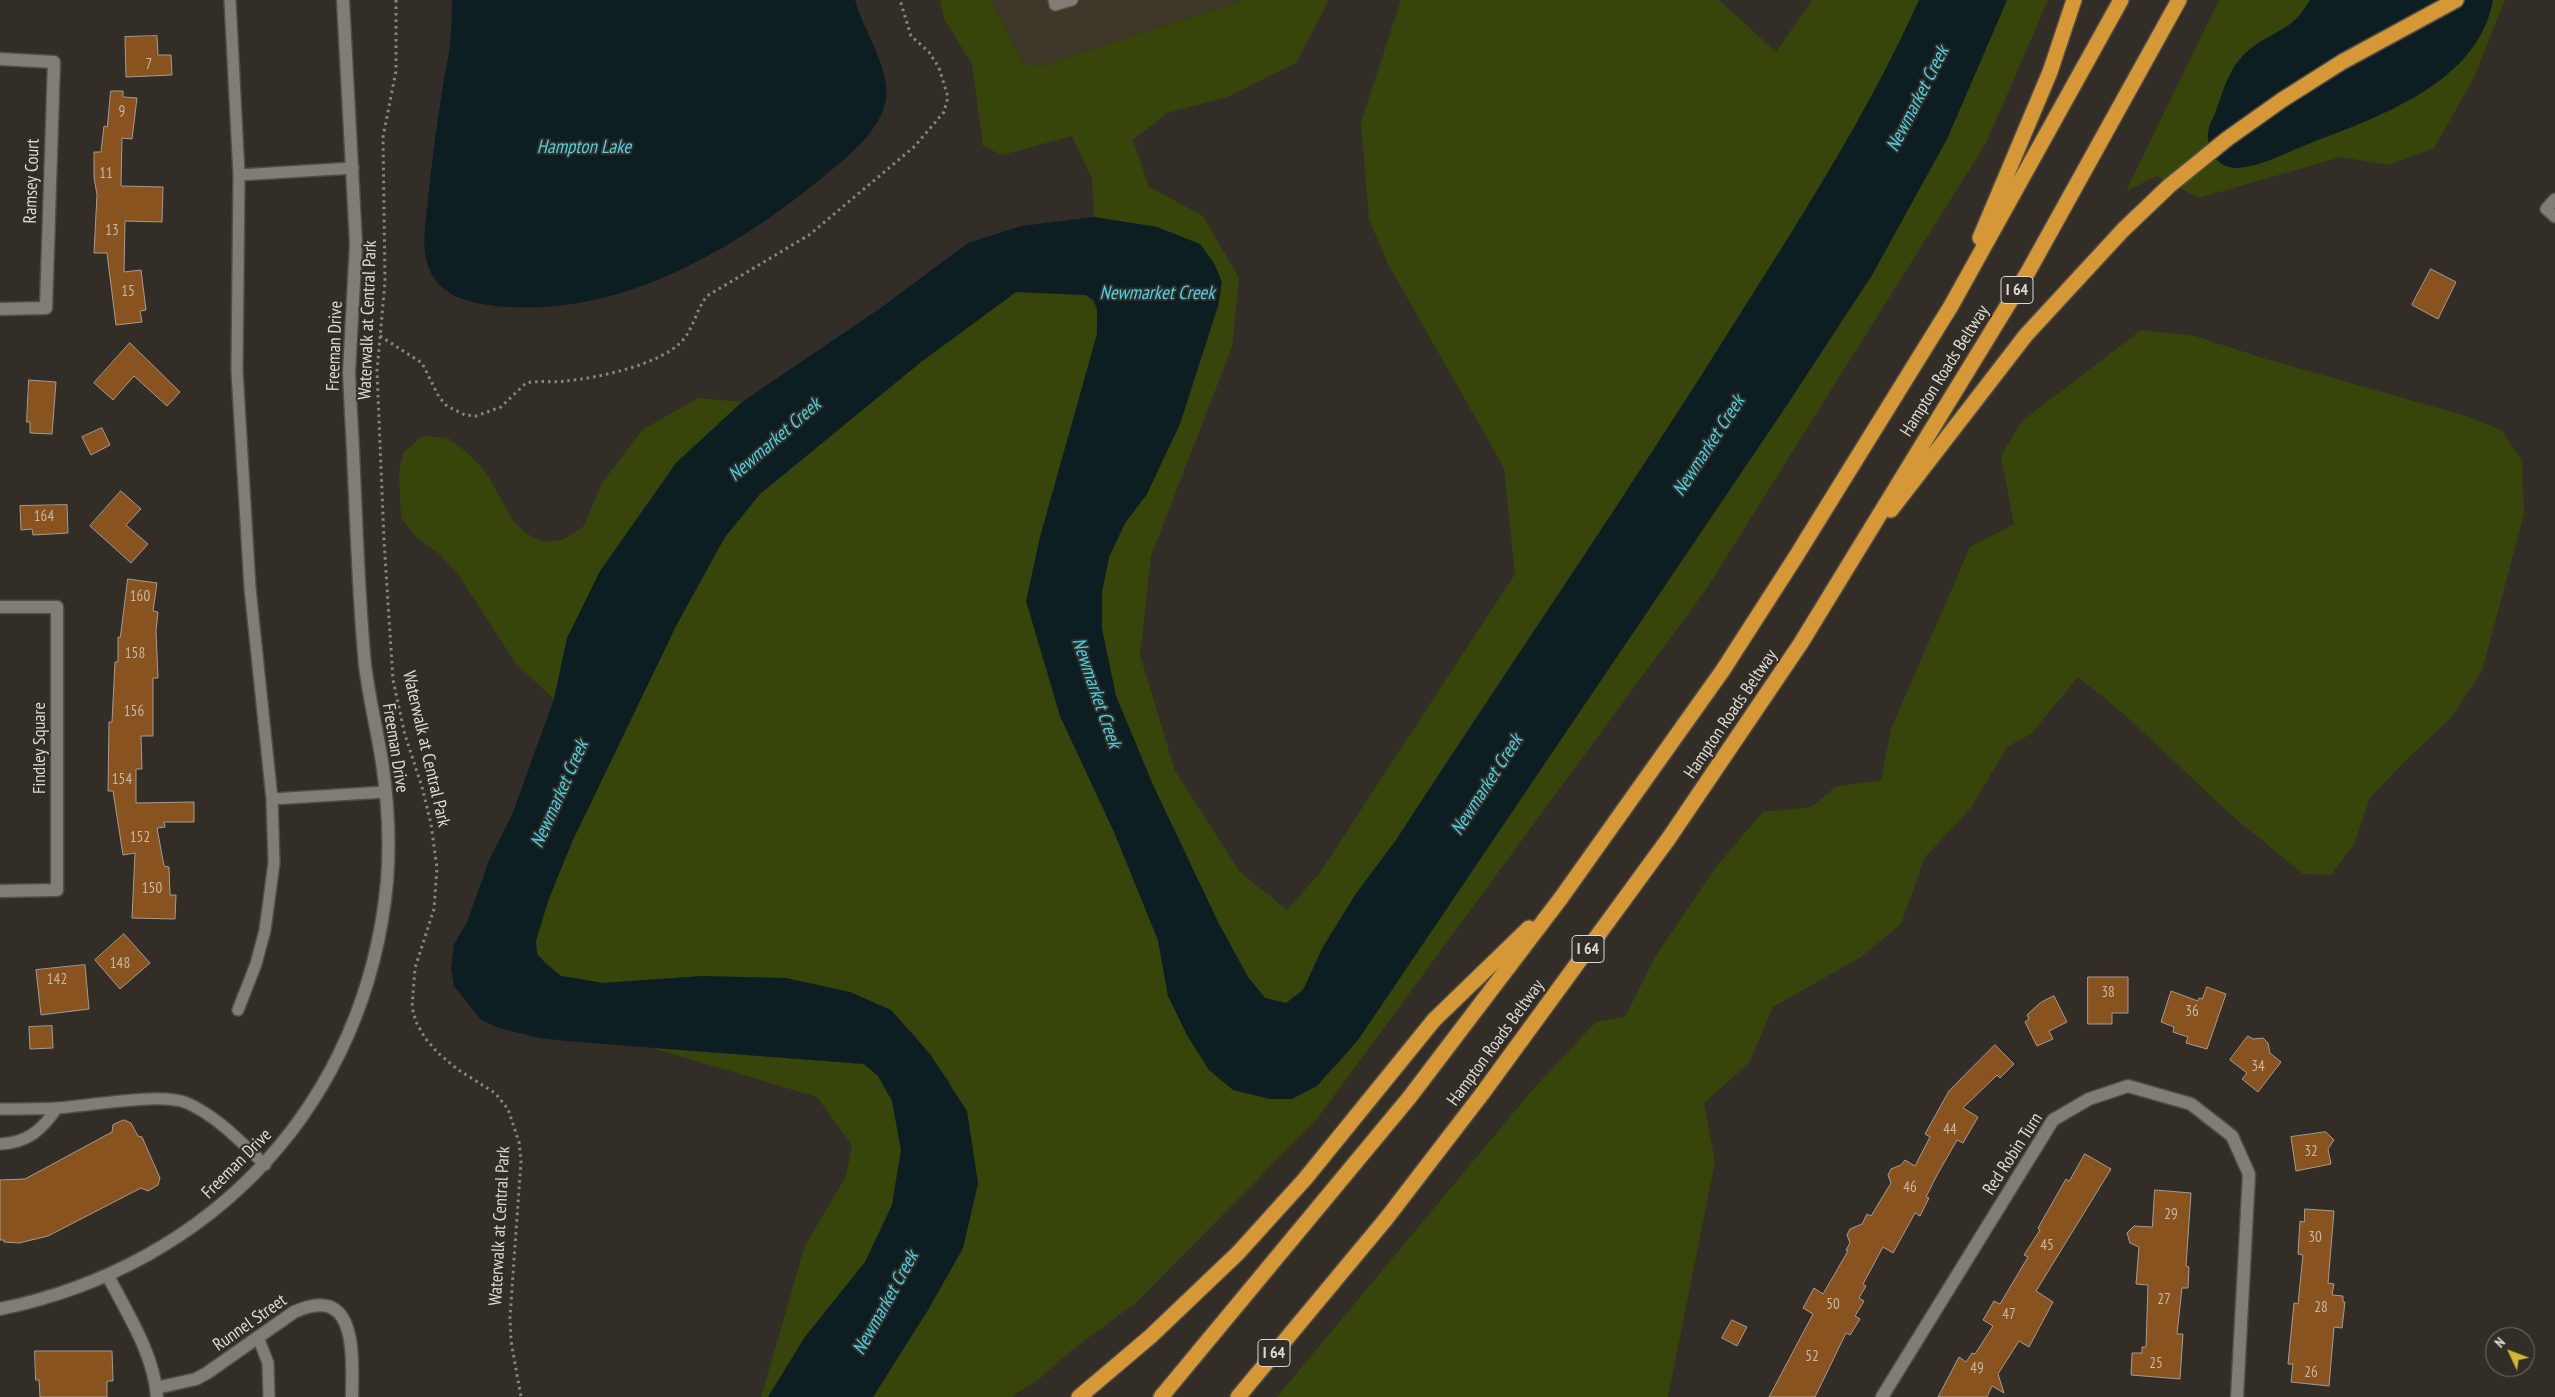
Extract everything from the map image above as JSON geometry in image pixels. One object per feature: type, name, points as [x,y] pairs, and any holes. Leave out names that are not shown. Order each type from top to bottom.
[{"type":"highway","points":[[1951,306],[2050,72],[2074,0]]},
{"type":"highway","name":"Hampton Roads Beltway","points":[[1561,898],[1723,670],[1795,558],[1951,306],[2121,0]]},
{"type":"highway","name":"Hampton Roads Beltway","points":[[1238,1397],[1386,1219],[1488,1086],[1669,838],[1801,643],[2028,272],[2178,0]]},
{"type":"highway","points":[[1843,573],[2026,336],[2068,288],[2148,206],[2227,139],[2282,100],[2342,62],[2456,0]]},
{"type":"highway","points":[[1079,1397],[1151,1336],[1238,1253],[1305,1179],[1434,1020],[1561,898]]},
{"type":"highway","points":[[1161,1397],[1409,1098],[1561,898]]},
{"type":"street","name":"Freeman Drive","points":[[0,1309],[23,1304],[108,1276],[169,1244],[212,1214],[265,1165],[285,1143],[323,1083],[351,1025],[367,980],[378,936],[387,880],[385,792],[365,664],[350,413],[349,366],[356,244],[343,0]]},
{"type":"street","name":"Ramsey Court","points":[[0,59],[54,62],[46,308],[0,309]]},
{"type":"street","name":"Findley Square","points":[[0,607],[57,606],[57,890],[0,891]]},
{"type":"street","name":"Red Robin Turn","points":[[1882,1397],[2052,1120],[2089,1098],[2128,1086],[2192,1104],[2232,1136],[2249,1174],[2237,1397]]},
{"type":"street","points":[[108,1276],[140,1339],[157,1392]]},
{"type":"street","name":"Runnel Street","points":[[157,1392],[196,1380],[304,1307],[321,1306],[338,1313],[351,1335],[352,1397]]},
{"type":"lane","points":[[230,0],[239,175],[237,371],[250,588],[272,799],[274,863],[272,896],[256,964],[238,1010]]},
{"type":"lane","points":[[1054,0],[1055,5],[1072,0]]},
{"type":"lane","points":[[239,175],[353,168]]},
{"type":"lane","points":[[2555,199],[2546,209],[2555,217]]},
{"type":"lane","points":[[272,799],[385,792]]},
{"type":"lane","points":[[0,1109],[57,1108],[152,1100],[186,1103],[220,1124],[265,1165]]},
{"type":"lane","points":[[0,1144],[24,1140],[34,1134],[46,1124],[57,1108]]},
{"type":"lane","points":[[258,1337],[268,1363],[269,1397]]},
{"type":"path","name":"Waterwalk at Central Park","points":[[396,0],[396,71],[382,137],[385,282],[377,371],[393,680],[405,735],[432,824],[437,868],[434,910],[414,968],[412,1007],[416,1022],[425,1038],[437,1052],[457,1069],[495,1093],[508,1109],[519,1142],[521,1161],[510,1317],[511,1341],[521,1397]]},
{"type":"path","points":[[379,335],[422,363],[439,397],[447,406],[460,414],[476,416],[501,407],[526,383],[564,382],[592,377],[634,366],[674,348],[684,339],[697,310],[707,296],[809,235],[914,147],[944,112],[948,97],[939,68],[929,52],[911,36],[900,0]]},
{"type":"shaded area","points":[[991,0],[1243,0],[1041,66],[1024,64]]},
{"type":"green space","points":[[940,0],[991,0],[1024,64],[1041,66],[1243,0],[1329,0],[1296,63],[1227,97],[1167,113],[1133,140],[1149,187],[1203,216],[1239,278],[1232,347],[1151,556],[1140,655],[1175,771],[1240,872],[1287,910],[1319,874],[1515,574],[1504,468],[1387,262],[1369,219],[1361,122],[1401,0],[1719,0],[1776,52],[1812,0],[1919,0],[1880,80],[1836,158],[1700,378],[1396,840],[1355,895],[1323,947],[1303,990],[1286,1003],[1265,998],[1248,977],[1218,922],[1153,785],[1116,696],[1102,629],[1102,592],[1109,557],[1125,523],[1147,494],[1218,306],[1157,227],[1094,217],[1092,179],[1072,136],[1002,155],[983,146],[972,64],[944,19]]},
{"type":"green space","points":[[2007,0],[2048,0],[1986,143],[1707,588],[1317,1119],[1138,1301],[1072,1350],[1038,1380],[1011,1397],[873,1397],[928,1310],[963,1248],[978,1183],[950,1082],[912,1032],[703,976],[603,983],[561,976],[537,954],[536,941],[548,901],[572,842],[677,624],[725,537],[760,494],[921,362],[1016,292],[1086,295],[1096,308],[1097,334],[1040,537],[1060,716],[1114,832],[1158,940],[1168,996],[1187,1035],[1209,1070],[1233,1090],[1336,1066],[1358,1040],[1787,405],[1872,275],[1947,139]]},
{"type":"green space","points":[[2219,0],[2310,0],[2294,23],[2231,72],[2216,112],[2235,168],[2267,160],[2344,130],[2399,106],[2425,91],[2449,73],[2469,52],[2484,28],[2493,0],[2505,0],[2474,78],[2434,148],[2389,165],[2341,157],[2199,198],[2157,176],[2126,191]]},
{"type":"green space","points":[[2141,330],[2195,336],[2266,359],[2466,416],[2501,430],[2522,460],[2524,514],[2482,671],[2450,719],[2405,761],[2370,798],[2354,844],[2331,875],[2303,874],[2230,814],[2124,714],[2078,677],[2031,734],[2007,747],[1970,809],[1925,857],[1901,924],[1861,957],[1773,1007],[1749,1063],[1704,1103],[1715,1162],[1668,1397],[1277,1397],[1534,1088],[1596,1022],[1625,1017],[1655,957],[1716,867],[1763,812],[1811,807],[1837,786],[1881,781],[1891,729],[1970,547],[2014,524],[2001,456],[2021,422]]},
{"type":"green space","points":[[698,398],[742,402],[676,463],[567,638],[554,699],[516,664],[458,574],[438,553],[416,537],[401,518],[399,471],[404,452],[423,436],[448,438],[470,455],[487,474],[512,519],[525,533],[544,542],[563,540],[584,526],[602,483],[642,430]]},
{"type":"green space","points":[[653,1048],[864,1064],[878,1076],[892,1101],[901,1150],[892,1205],[865,1262],[805,1337],[768,1397],[761,1397],[805,1246],[846,1176],[852,1145],[817,1097]]},
{"type":"water","name":"Hampton Lake","points":[[452,0],[855,0],[882,66],[887,92],[885,104],[881,116],[868,136],[851,154],[823,177],[751,230],[712,254],[671,274],[629,290],[585,302],[541,307],[496,306],[469,301],[452,294],[437,283],[428,266],[424,247],[434,145],[451,32]]},
{"type":"water","name":"Newmarket Creek","points":[[1919,0],[2007,0],[1947,139],[1872,275],[1787,405],[1358,1040],[1317,1086],[1292,1099],[1270,1099],[1233,1090],[1209,1070],[1187,1035],[1168,996],[1158,940],[1114,832],[1060,716],[1026,601],[1040,537],[1097,334],[1097,308],[1094,300],[1086,295],[1016,292],[921,362],[760,494],[725,537],[677,624],[572,842],[548,901],[536,941],[537,954],[561,976],[603,983],[703,976],[786,978],[850,992],[891,1010],[930,1054],[967,1111],[978,1183],[963,1248],[928,1310],[873,1397],[768,1397],[805,1337],[865,1262],[892,1205],[901,1150],[892,1101],[878,1076],[864,1064],[577,1042],[539,1038],[499,1028],[481,1020],[454,986],[451,968],[454,944],[467,922],[490,858],[512,815],[554,699],[567,638],[600,571],[676,463],[742,402],[879,309],[968,243],[1021,226],[1094,217],[1157,227],[1200,244],[1214,263],[1222,282],[1218,306],[1180,424],[1147,494],[1125,523],[1109,557],[1102,592],[1102,629],[1116,696],[1153,785],[1218,922],[1248,977],[1265,998],[1286,1003],[1303,990],[1323,947],[1355,895],[1396,840],[1700,378],[1836,158],[1880,80]]},
{"type":"water","points":[[2310,0],[2493,0],[2484,29],[2467,54],[2446,75],[2421,93],[2393,109],[2364,122],[2264,162],[2237,168],[2223,164],[2213,155],[2208,142],[2208,135],[2210,124],[2225,85],[2237,62],[2259,42],[2290,24],[2297,18]]},
{"type":"building","points":[[157,36],[158,55],[171,55],[172,75],[126,77],[125,37]]},
{"type":"building","points":[[111,91],[123,91],[123,97],[137,98],[132,139],[122,138],[121,186],[163,187],[162,222],[125,221],[124,272],[141,270],[146,310],[140,311],[142,322],[116,325],[107,253],[94,253],[97,195],[94,177],[94,152],[101,152],[104,126],[107,127]]},
{"type":"building","points":[[2431,269],[2456,282],[2438,319],[2412,305]]},
{"type":"building","points":[[130,343],[180,392],[167,406],[134,376],[113,400],[94,383]]},
{"type":"building","points":[[29,380],[56,382],[52,434],[30,433],[30,422],[27,422]]},
{"type":"building","points":[[102,428],[110,445],[91,455],[82,437]]},
{"type":"building","points":[[121,491],[141,509],[126,525],[148,544],[131,563],[90,526]]},
{"type":"building","points":[[67,505],[68,533],[33,535],[32,529],[21,530],[20,506]]},
{"type":"building","points":[[128,579],[157,583],[153,611],[158,612],[156,631],[158,678],[153,678],[153,736],[141,736],[142,769],[136,769],[136,803],[194,802],[194,822],[164,822],[165,827],[157,828],[164,866],[169,867],[170,895],[176,895],[175,919],[132,918],[135,853],[123,855],[113,791],[108,791],[109,722],[112,722],[115,662],[118,662],[118,637],[120,637]]},
{"type":"building","points":[[124,934],[150,963],[120,989],[95,960]]},
{"type":"building","points":[[85,965],[89,1009],[41,1015],[36,970]]},
{"type":"building","points":[[2088,977],[2128,977],[2128,1013],[2112,1013],[2112,1024],[2088,1024]]},
{"type":"building","points":[[2207,987],[2226,994],[2207,1049],[2186,1043],[2188,1037],[2173,1032],[2174,1027],[2161,1022],[2171,991],[2198,1001],[2199,998],[2202,999]]},
{"type":"building","points":[[2054,996],[2067,1022],[2049,1031],[2053,1039],[2037,1046],[2025,1022],[2029,1019],[2027,1015],[2040,1003]]},
{"type":"building","points":[[52,1026],[53,1048],[30,1049],[29,1027]]},
{"type":"building","points":[[2248,1036],[2253,1039],[2263,1038],[2268,1043],[2270,1053],[2281,1062],[2258,1092],[2242,1079],[2247,1073],[2230,1060]]},
{"type":"building","points":[[1995,1045],[2014,1064],[2000,1078],[1997,1075],[1963,1108],[1978,1117],[1963,1143],[1957,1140],[1926,1197],[1929,1198],[1920,1216],[1915,1213],[1893,1253],[1883,1247],[1863,1284],[1866,1286],[1859,1298],[1864,1301],[1855,1316],[1860,1319],[1850,1335],[1846,1333],[1815,1397],[1769,1397],[1813,1314],[1803,1308],[1814,1288],[1823,1294],[1848,1251],[1846,1250],[1850,1243],[1847,1235],[1850,1229],[1862,1224],[1867,1214],[1871,1216],[1891,1183],[1888,1175],[1891,1169],[1901,1165],[1905,1160],[1915,1166],[1930,1137],[1925,1134],[1949,1091]]},
{"type":"building","points":[[124,1120],[131,1123],[138,1136],[142,1137],[160,1178],[158,1185],[148,1191],[141,1188],[48,1236],[19,1243],[0,1240],[0,1180],[25,1179],[112,1132],[113,1125]]},
{"type":"building","points":[[2326,1132],[2334,1140],[2328,1149],[2331,1164],[2296,1171],[2291,1137]]},
{"type":"building","points":[[2085,1154],[2111,1169],[2036,1291],[2053,1302],[2029,1347],[2019,1341],[1998,1374],[2004,1393],[1992,1386],[1987,1397],[1938,1397],[1959,1357],[1966,1362],[1972,1353],[1975,1354],[1993,1326],[1983,1320],[1994,1301],[2000,1304],[2028,1257],[2024,1255],[2040,1230],[2038,1228],[2066,1179],[2069,1181]]},
{"type":"building","points":[[2155,1190],[2191,1193],[2186,1266],[2189,1267],[2188,1288],[2182,1288],[2177,1334],[2183,1334],[2180,1379],[2131,1375],[2132,1353],[2142,1353],[2142,1347],[2146,1347],[2148,1285],[2136,1284],[2139,1247],[2130,1243],[2127,1233],[2134,1226],[2152,1227]]},
{"type":"building","points":[[2305,1209],[2334,1211],[2328,1283],[2334,1284],[2332,1295],[2343,1296],[2343,1302],[2345,1302],[2342,1328],[2334,1327],[2329,1386],[2291,1382],[2293,1364],[2288,1364],[2294,1303],[2298,1304],[2303,1255],[2298,1254],[2300,1221],[2304,1222]]},
{"type":"building","points":[[1732,1320],[1747,1327],[1737,1346],[1722,1338]]},
{"type":"building","points":[[35,1351],[112,1351],[113,1381],[107,1381],[107,1397],[40,1397],[39,1380],[36,1380]]}]
